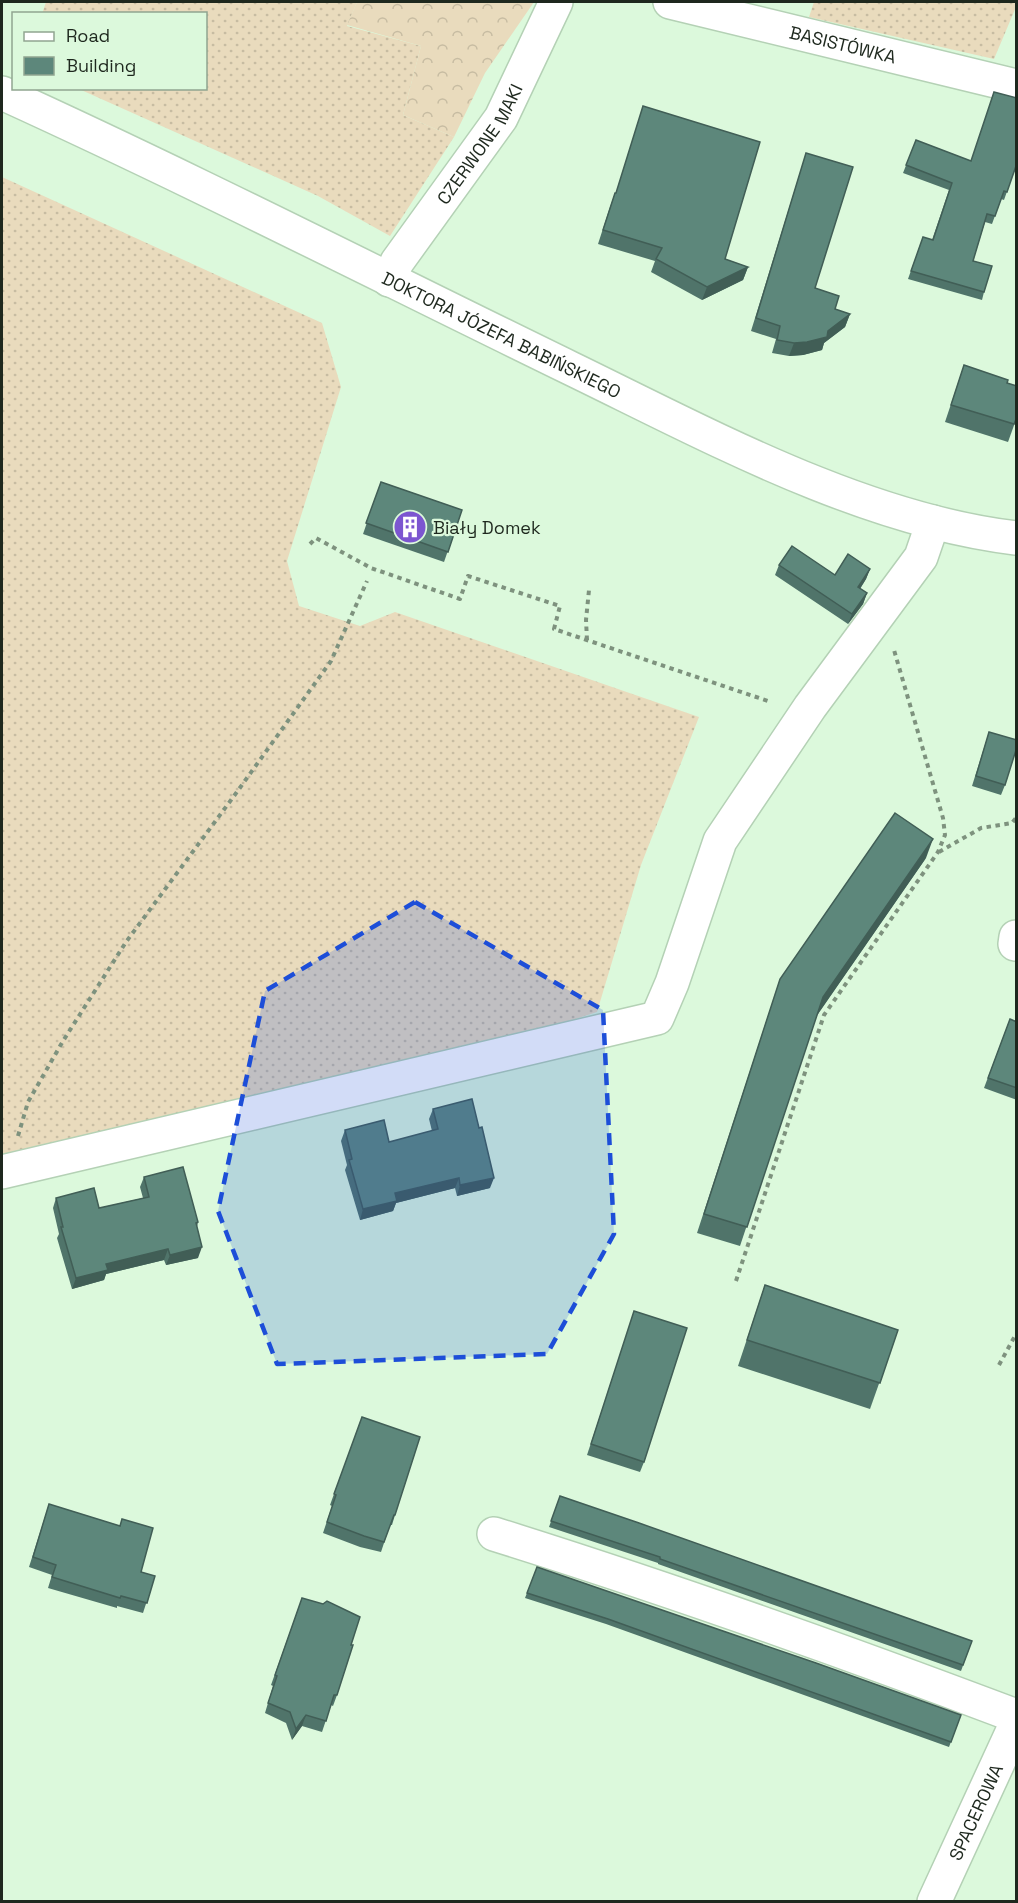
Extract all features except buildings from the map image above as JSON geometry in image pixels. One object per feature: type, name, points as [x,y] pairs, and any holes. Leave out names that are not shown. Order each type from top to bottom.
[{"type":"street","name":"CZERWONE MAKI","points":[[389,280],[397,261],[501,118],[556,2]]},
{"type":"street","name":"BASISTÓWKA","points":[[670,2],[759,12],[1017,86]]},
{"type":"street","name":"DOKTORA JÓZEFA BABIŃSKIEGO","points":[[2,93],[103,139],[677,421],[787,471],[864,501],[933,522],[990,535],[1017,538]]},
{"type":"street","points":[[5,1172],[657,1018],[672,983],[720,841],[810,707],[921,557],[933,522]]},
{"type":"street","points":[[494,1534],[625,1575],[890,1668],[1017,1716]]},
{"type":"street","name":"SPACEROWA","points":[[934,1902],[1017,1724]]},
{"type":"path","points":[[310,544],[316,538],[371,567],[460,599],[468,576],[560,606],[554,629],[771,702]]},
{"type":"path","points":[[5,1172],[28,1102],[63,1041],[126,942],[331,661],[367,581]]},
{"type":"path","points":[[587,640],[589,590]]},
{"type":"path","points":[[736,1281],[824,1015],[938,852],[945,835],[943,818],[892,643]]},
{"type":"path","points":[[938,852],[981,828],[1012,823],[1017,818]]},
{"type":"path","points":[[999,1365],[1017,1334]]},
{"type":"highlighted area","points":[[415,902],[603,1010],[614,1234],[547,1354],[277,1364],[218,1211],[265,991]]},
{"type":"green space","points":[[46,2],[357,2],[347,26],[421,46],[403,115],[454,137],[390,236],[318,196],[81,90],[207,90],[207,12],[43,12]]},
{"type":"green space","points":[[357,2],[534,2],[485,73],[454,137],[403,115],[421,46],[347,25]]},
{"type":"green space","points":[[814,2],[1016,2],[1016,7],[994,59],[809,17]]},
{"type":"green space","points":[[2,177],[322,323],[341,387],[287,561],[299,606],[360,626],[395,612],[699,717],[641,865],[597,1012],[501,1043],[2,1160]]},
{"type":"place","name":"Biały Domek","points":[[410,527]]}]
